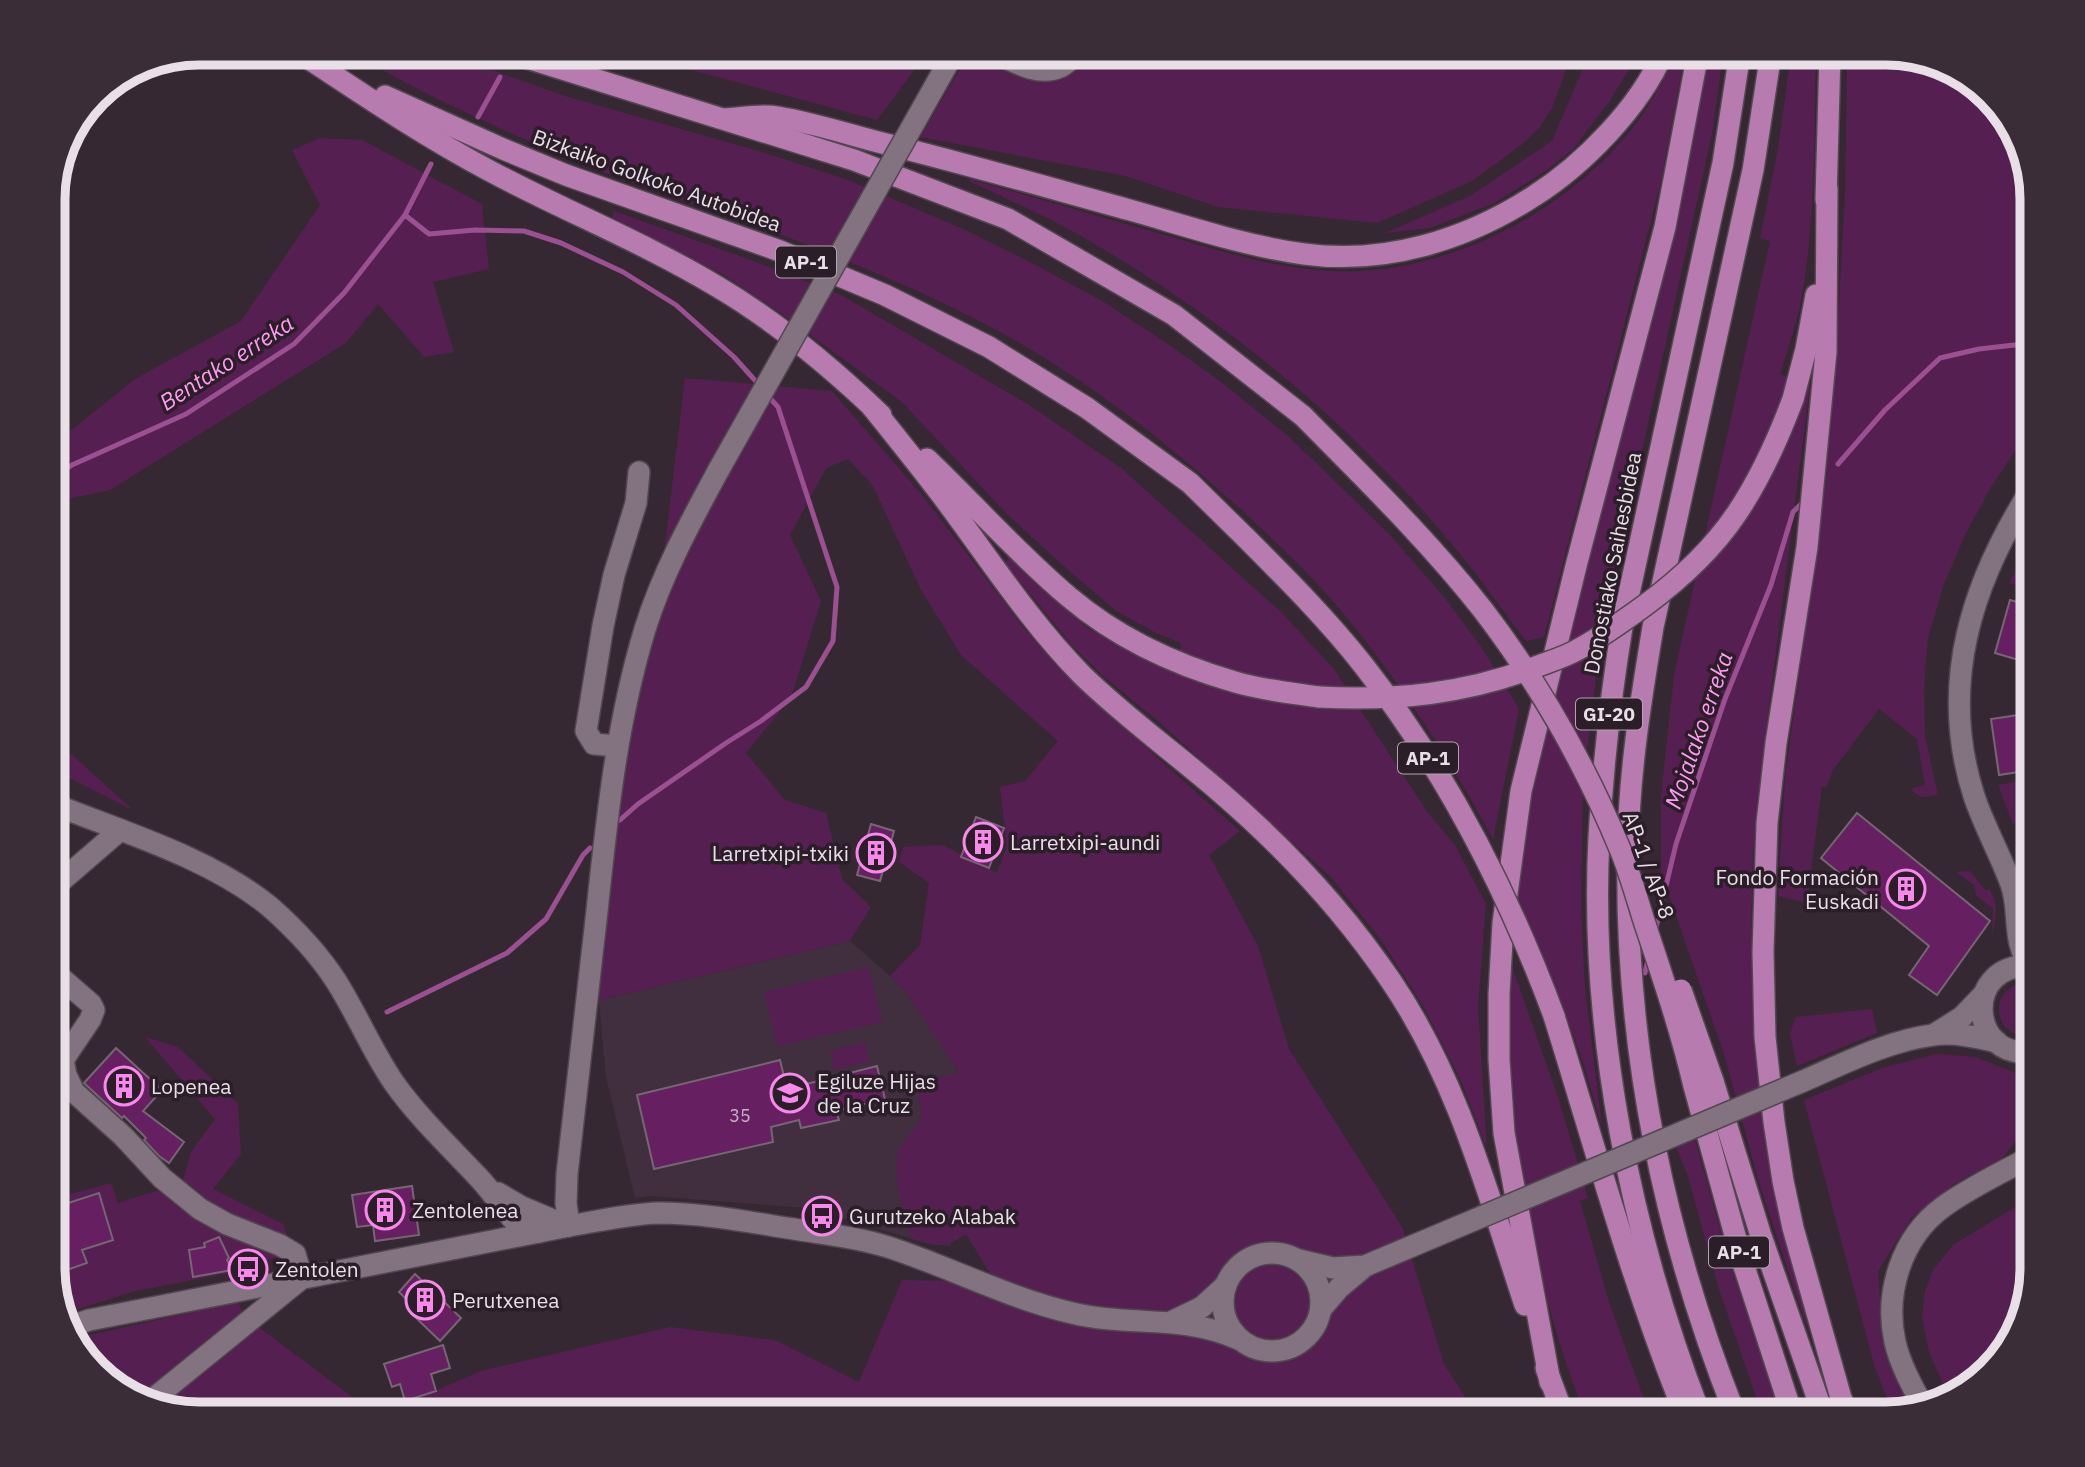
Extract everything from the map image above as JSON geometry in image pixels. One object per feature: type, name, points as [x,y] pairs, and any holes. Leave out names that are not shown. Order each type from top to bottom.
[{"type":"highway","name":"AP-1","points":[[319,65],[323,68]]},
{"type":"highway","points":[[553,65],[725,119],[775,116],[973,166],[1253,244],[1305,254],[1362,255],[1419,248],[1466,233],[1511,211],[1554,183],[1590,152],[1626,112],[1655,65]]},
{"type":"highway","points":[[1550,1382],[1504,1133],[1499,1032],[1503,923],[1521,792],[1577,562],[1665,228],[1696,65]]},
{"type":"highway","name":"Donostiako Saihesbidea","points":[[1696,1402],[1655,1283],[1622,1147],[1604,1005],[1599,923],[1599,839],[1612,691],[1623,621],[1723,163],[1738,65]]},
{"type":"highway","name":"GI-20","points":[[1730,1402],[1706,1343],[1684,1274],[1652,1140],[1634,1005],[1628,847],[1641,703],[1653,627],[1747,196],[1769,65]]},
{"type":"highway","points":[[1830,65],[1826,352],[1807,547],[1776,743],[1767,823],[1763,952],[1765,1037],[1783,1181],[1843,1402]]},
{"type":"highway","points":[[323,68],[427,136],[489,171],[660,255],[718,287],[771,322],[823,362],[873,407],[1010,543],[1070,598],[1107,625],[1146,648],[1234,682],[1272,691],[1319,697],[1408,698],[1455,691],[1509,677],[1575,651],[1618,625],[1663,592],[1699,559],[1737,514],[1772,454],[1793,399],[1815,306],[1827,188]]},
{"type":"highway","name":"Bizkaiko Golkoko Autobidea","points":[[323,68],[553,170],[780,251],[885,295],[989,347],[1087,408],[1190,483],[1245,537],[1322,617],[1364,666],[1429,758],[1471,833],[1536,968],[1648,1320],[1680,1402]]},
{"type":"highway","name":"AP-1 / AP-8","points":[[725,119],[854,160],[1008,219],[1174,316],[1303,416],[1410,524],[1484,612],[1527,673],[1594,790],[1656,926],[1704,1084]]},
{"type":"highway","points":[[873,407],[1006,584],[1073,664],[1118,707],[1278,844],[1318,885],[1392,982],[1423,1034],[1449,1087],[1481,1171],[1558,1402]]},
{"type":"highway","name":"AP-1","points":[[1704,1084],[1741,1257],[1788,1402]]},
{"type":"highway","points":[[1704,1084],[1761,1236],[1818,1402]]},
{"type":"street","points":[[569,1226],[566,1203],[569,1161],[607,816],[629,685],[655,601],[665,575],[718,471],[946,65]]},
{"type":"street","points":[[1019,65],[1048,70],[1063,65]]},
{"type":"street","points":[[617,746],[594,744],[586,731],[603,626],[614,575],[636,503],[639,472]]},
{"type":"street","points":[[2020,507],[1981,584],[1967,631],[1959,709],[1967,769],[1975,798],[2020,904]]},
{"type":"street","points":[[65,809],[204,865],[268,906],[305,941],[335,981],[394,1083],[428,1125],[481,1180],[520,1227],[540,1232]]},
{"type":"street","points":[[65,878],[119,831]]},
{"type":"street","points":[[2013,888],[2020,936]]},
{"type":"street","points":[[1321,1309],[1339,1288],[1365,1266],[1863,1055],[1933,1034],[1962,1017],[1984,994],[1989,984],[2007,969],[2020,967]]},
{"type":"street","points":[[65,981],[91,1004],[94,1010],[65,1056]]},
{"type":"street","points":[[1984,994],[1982,1015],[1990,1034],[2014,1048]]},
{"type":"street","points":[[1933,1034],[1965,1035],[2014,1048]]},
{"type":"street","points":[[65,1070],[74,1092],[162,1178],[200,1209],[227,1224],[281,1245],[295,1254],[302,1278]]},
{"type":"street","points":[[1920,1398],[1895,1343],[1892,1305],[1899,1267],[1916,1235],[1940,1208],[2020,1163]]},
{"type":"street","points":[[481,1180],[522,1207],[569,1226]]},
{"type":"street","points":[[78,1325],[138,1310],[569,1226],[657,1213],[722,1218],[886,1247],[999,1290],[1074,1314],[1206,1327],[1258,1350],[1281,1352],[1308,1337],[1321,1309],[1321,1294],[1316,1279],[1307,1267],[1294,1258]]},
{"type":"street","points":[[1172,1322],[1202,1307],[1226,1285],[1238,1266],[1250,1257],[1280,1253],[1307,1263],[1334,1268],[1365,1266]]},
{"type":"street","points":[[157,1395],[302,1278]]},
{"type":"street","points":[[1226,1285],[1222,1305],[1224,1317],[1229,1329],[1238,1339]]},
{"type":"shaded area","points":[[374,65],[478,65],[568,97],[762,152],[848,180],[963,229],[1028,261],[1102,301],[1168,344],[1225,385],[1288,436],[1342,488],[1390,535],[1444,597],[1482,648],[1519,709],[1493,839],[1424,722],[1332,600],[1248,516],[1122,410],[1019,343],[920,292],[813,247],[630,182],[540,146]]},
{"type":"shaded area","points":[[673,65],[918,65],[877,120]]},
{"type":"shaded area","points":[[962,65],[1019,65],[1046,76],[1064,65],[1568,65],[1552,108],[1540,127],[1521,145],[1472,181],[1377,223],[1218,207],[1126,176],[920,137]]},
{"type":"shaded area","points":[[1632,65],[1609,102],[1573,149],[1547,170],[1494,203],[1430,228],[1385,233],[1470,196],[1552,141],[1584,66]]},
{"type":"shaded area","points":[[1671,65],[1683,65],[1661,181],[1544,637],[1526,641],[1464,559],[1415,502],[1329,416],[1283,376],[1186,302],[1135,269],[1069,229],[969,181],[1268,263],[1329,271],[1374,270],[1419,262],[1464,249],[1507,229],[1548,205],[1586,176],[1619,144],[1647,108]]},
{"type":"shaded area","points":[[1707,65],[1721,65],[1713,129],[1601,636],[1583,783],[1581,907],[1585,988],[1602,1128],[1562,1003],[1514,890],[1528,801],[1546,724],[1690,155]]},
{"type":"shaded area","points":[[1789,65],[1816,65],[1809,243],[1800,306],[1780,374],[1810,385],[1760,777],[1753,853],[1751,937],[1753,1019],[1763,1118],[1780,1218],[1810,1336],[1758,1179],[1724,1054],[1661,872],[1661,796],[1674,675],[1770,241],[1760,238],[1778,149]]},
{"type":"shaded area","points":[[1847,65],[1895,65],[1929,72],[1961,87],[1993,117],[2010,147],[2019,181],[2020,444],[1991,487],[1965,535],[1944,584],[1928,638],[1924,687],[1925,737],[1938,795],[1922,797],[1913,792],[1912,788],[1925,785],[1917,739],[1879,709],[1833,770],[1826,787],[1822,786],[1807,903],[1778,896],[1785,778],[1825,489],[1836,360],[1845,192]]},
{"type":"shaded area","points":[[320,138],[362,140],[482,204],[489,269],[433,282],[454,352],[424,357],[378,304],[346,343],[110,490],[65,499],[65,435],[135,379],[241,321],[320,205],[292,150]]},
{"type":"shaded area","points":[[614,211],[841,295],[1029,405],[1121,468],[1281,612],[1333,668],[1428,813],[1455,845],[1486,904],[1478,1006],[1487,1149],[1462,1083],[1425,1009],[1382,941],[1331,877],[1159,722],[1102,675],[1071,644],[1005,563],[1009,558],[1086,627],[1128,651],[1176,672],[1181,643],[1156,633],[1115,610],[1057,560],[1006,513],[902,402],[724,275],[612,217]]},
{"type":"shaded area","points":[[685,378],[832,391],[922,495],[1026,631],[1110,716],[1240,831],[1209,855],[1258,946],[1289,1049],[1402,1227],[1444,1364],[1468,1402],[410,1402],[481,1371],[670,1327],[775,1340],[859,1382],[902,1280],[995,1282],[966,1234],[941,1245],[912,1239],[899,1193],[897,1157],[902,1144],[922,1117],[916,1082],[959,1073],[909,996],[890,976],[920,945],[929,883],[899,862],[903,847],[943,845],[997,873],[1007,846],[1000,787],[1025,781],[1058,741],[961,655],[920,588],[873,486],[848,459],[826,468],[790,535],[821,601],[791,698],[746,753],[785,800],[826,813],[842,879],[871,907],[850,941],[599,1000],[608,824],[660,586]]},
{"type":"shaded area","points":[[2020,563],[2020,586],[2009,583]]},
{"type":"shaded area","points":[[65,749],[133,810],[65,776]]},
{"type":"shaded area","points":[[2020,781],[2020,819],[2013,824],[1998,785]]},
{"type":"shaded area","points":[[1970,871],[1985,890],[1990,890],[1995,901],[1992,939],[1993,909],[1976,895],[1974,885],[1956,872]]},
{"type":"shaded area","name":"Egiluze Hijas de la Cruz","points":[[850,941],[909,996],[980,1109],[950,1246],[929,1244],[807,1208],[652,1196],[635,1198],[606,1077],[599,1000]]},
{"type":"shaded area","points":[[1510,961],[1558,1097],[1588,1198],[1580,1201],[1609,1302],[1645,1402],[1581,1402],[1561,1348],[1542,1280],[1517,1142],[1512,1074]]},
{"type":"shaded area","points":[[869,967],[882,1022],[777,1047],[764,992]]},
{"type":"shaded area","points":[[2020,983],[2020,1035],[2009,1030],[1999,1014],[2003,995]]},
{"type":"shaded area","points":[[1872,1009],[1877,1033],[1797,1066],[1790,1033],[1796,1017]]},
{"type":"shaded area","points":[[145,1037],[178,1047],[238,1104],[241,1154],[213,1189],[283,1224],[293,1252],[224,1274],[135,1291],[72,1311],[65,1277],[65,1196],[111,1183],[118,1203],[182,1183],[191,1152],[215,1119]]},
{"type":"shaded area","points":[[865,1042],[870,1061],[834,1070],[830,1051]]},
{"type":"shaded area","points":[[1936,1054],[1976,1057],[2020,1076],[2020,1135],[2002,1159],[1957,1182],[1911,1218],[1878,1271],[1883,1336],[1909,1400],[1889,1402],[1875,1368],[1804,1100],[1882,1068]]},
{"type":"shaded area","points":[[1693,1133],[1727,1254],[1776,1402],[1758,1402],[1718,1286],[1688,1176],[1673,1140]]},
{"type":"shaded area","points":[[2020,1204],[2019,1286],[2010,1320],[1987,1357],[1961,1380],[1945,1388],[1929,1352],[1922,1317],[1925,1291],[1933,1270],[1953,1245]]},
{"type":"shaded area","points":[[238,1302],[245,1317],[359,1402],[198,1402],[164,1398],[124,1380],[92,1350],[84,1336]]},
{"type":"building","points":[[2010,600],[2020,603],[2020,660],[1995,653]]},
{"type":"building","points":[[2020,715],[2020,772],[1999,775],[1991,719]]},
{"type":"building","name":"Fondo Formación Euskadi","points":[[1857,813],[1990,921],[1937,995],[1909,975],[1929,946],[1821,858]]},
{"type":"building","name":"Larretxipi-aundi","points":[[976,817],[1004,828],[989,868],[961,857]]},
{"type":"building","name":"Larretxipi-txiki","points":[[871,824],[894,831],[880,881],[857,875]]},
{"type":"building","name":"Lopenea","points":[[116,1048],[162,1090],[143,1111],[184,1142],[169,1163],[159,1156],[124,1116],[122,1118],[84,1083]]},
{"type":"building","name":"Egiluze Hijas de la Cruz","points":[[780,1060],[787,1089],[877,1066],[885,1099],[836,1111],[839,1120],[801,1128],[799,1120],[771,1127],[773,1142],[654,1169],[637,1095]]},
{"type":"building","name":"Zentolenea","points":[[412,1186],[419,1235],[375,1241],[373,1225],[357,1227],[352,1195]]},
{"type":"building","points":[[99,1193],[113,1240],[82,1250],[87,1263],[65,1271],[65,1204]]},
{"type":"building","points":[[219,1237],[232,1270],[193,1277],[189,1250],[205,1247],[204,1243]]},
{"type":"building","name":"Perutxenea","points":[[415,1274],[461,1318],[440,1341],[412,1314],[416,1309],[399,1292]]},
{"type":"building","points":[[443,1345],[450,1368],[431,1374],[436,1391],[405,1401],[400,1384],[392,1387],[384,1364]]},
{"type":"waterway","name":"Bentako erreka","points":[[478,117],[500,77]]},
{"type":"waterway","name":"Bentako erreka","points":[[65,470],[186,414],[294,344],[344,293],[405,215],[431,164]]},
{"type":"waterway","points":[[405,215],[429,234],[475,230],[524,231],[561,243],[623,272],[676,305],[734,357],[761,387]]},
{"type":"waterway","name":"Mojalako erreka","points":[[1838,464],[1885,410],[1940,358],[1979,349],[2020,344]]},
{"type":"waterway","points":[[620,820],[638,804],[761,721],[806,687],[833,641],[837,587],[778,407],[767,395]]},
{"type":"waterway","name":"Mojalako erreka","points":[[1655,932],[1676,844],[1725,699],[1771,585],[1793,512],[1800,505]]},
{"type":"waterway","points":[[387,1012],[507,953],[546,919],[583,855],[590,848]]},
{"type":"waterway","name":"Mojalako erreka","points":[[1645,973],[1648,959]]},
{"type":"place","name":"Larretxipi-aundi","points":[[983,842]]},
{"type":"place","name":"Larretxipi-txiki","points":[[876,853]]},
{"type":"place","name":"Fondo Formación Euskadi","points":[[1906,889]]},
{"type":"place","name":"Lopenea","points":[[124,1086]]},
{"type":"place","name":"Egiluze Hijas de la Cruz","points":[[790,1093]]},
{"type":"place","name":"Zentolenea","points":[[385,1210]]},
{"type":"place","name":"Gurutzeko Alabak","points":[[822,1216]]},
{"type":"place","name":"Zentolen","points":[[248,1269]]},
{"type":"place","name":"Perutxenea","points":[[425,1300]]}]
